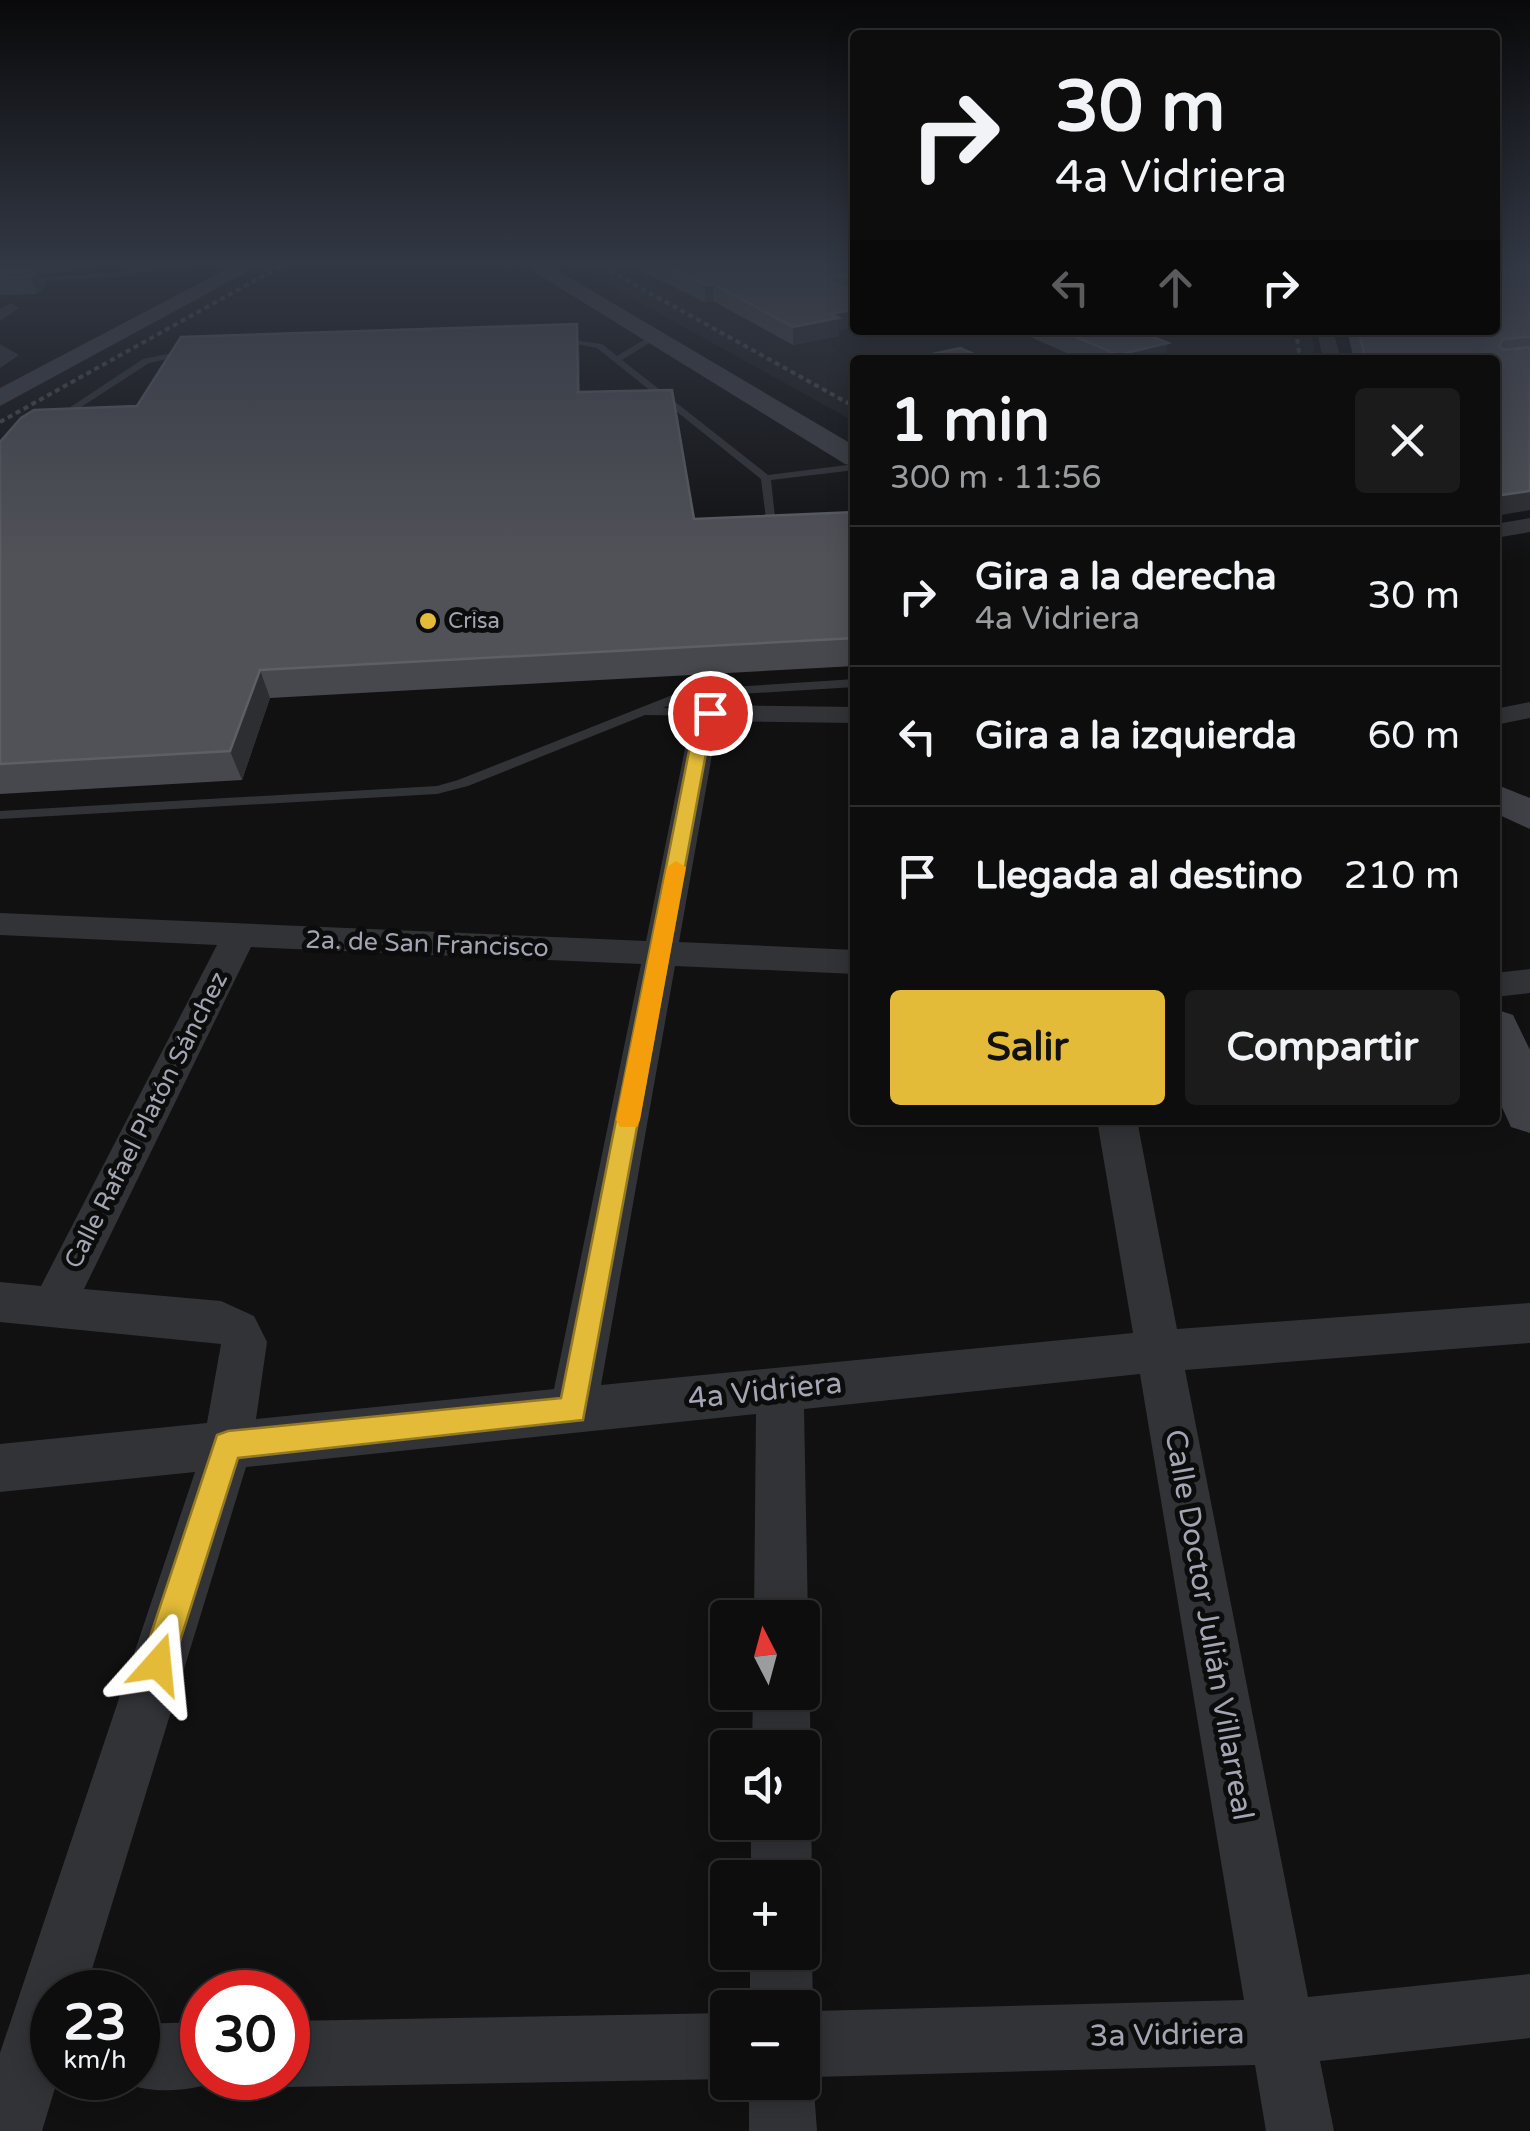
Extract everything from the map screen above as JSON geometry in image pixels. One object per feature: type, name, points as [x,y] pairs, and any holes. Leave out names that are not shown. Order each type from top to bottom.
[{"type":"main road","points":[[0,398],[69,361]]},
{"type":"main road","points":[[696,361],[850,455]]},
{"type":"main road","points":[[716,361],[850,439]]},
{"type":"main road","points":[[1500,777],[1530,792]]},
{"type":"main road","points":[[1500,799],[1530,816]]},
{"type":"main road","points":[[1500,1040],[1530,1112]]},
{"type":"street","points":[[1500,530],[1530,526]]},
{"type":"street","points":[[1500,716],[1530,710]]},
{"type":"street","points":[[572,1410],[703,726],[725,713],[850,715]]},
{"type":"street","name":"2a. de San Francisco","points":[[0,924],[850,962]]},
{"type":"street","name":"Calle Rafael Platón Sánchez","points":[[54,1305],[239,936]]},
{"type":"street","points":[[1500,984],[1530,981]]},
{"type":"street","name":"Calle Doctor Julián Villarreal","points":[[1118,1125],[1300,2131]]},
{"type":"street","points":[[0,1302],[220,1320],[231,1325],[244,1342],[228,1445],[60,1970]]},
{"type":"street","name":"4a Vidriera","points":[[0,1468],[1159,1351],[1530,1323]]},
{"type":"street","points":[[780,1389],[781,1600]]},
{"type":"street","name":"3a Vidriera","points":[[820,2044],[1282,2032],[1530,2006]]},
{"type":"street","points":[[310,2054],[710,2046]]},
{"type":"street","points":[[8,2131],[28,2059]]},
{"type":"street","points":[[782,2100],[783,2131]]},
{"type":"lane","points":[[49,424],[145,361]]},
{"type":"lane","points":[[619,361],[766,478],[770,517]]},
{"type":"lane","points":[[766,478],[850,467]]},
{"type":"lane","points":[[0,815],[437,790],[690,693],[850,683]]},
{"type":"lane","points":[[642,711],[725,713]]},
{"type":"shaded area","points":[[746,361],[850,361],[850,419]]},
{"type":"building","points":[[165,361],[578,361],[578,392],[672,390],[694,519],[850,512],[850,638],[260,670],[230,751],[0,764],[0,442],[21,418],[34,410],[137,406]]},
{"type":"building","points":[[1500,361],[1530,361],[1530,491],[1500,495]]},
{"type":"railway","points":[[0,422],[109,361]]},
{"type":"railway","points":[[773,361],[850,404]]},
{"type":"slow traffic","points":[[628,1120],[676,867]]},
{"type":"place","name":"Crisa","points":[[428,621]]},
{"type":"route","points":[[158,1664],[228,1445],[572,1410],[703,726],[710,713]]}]
